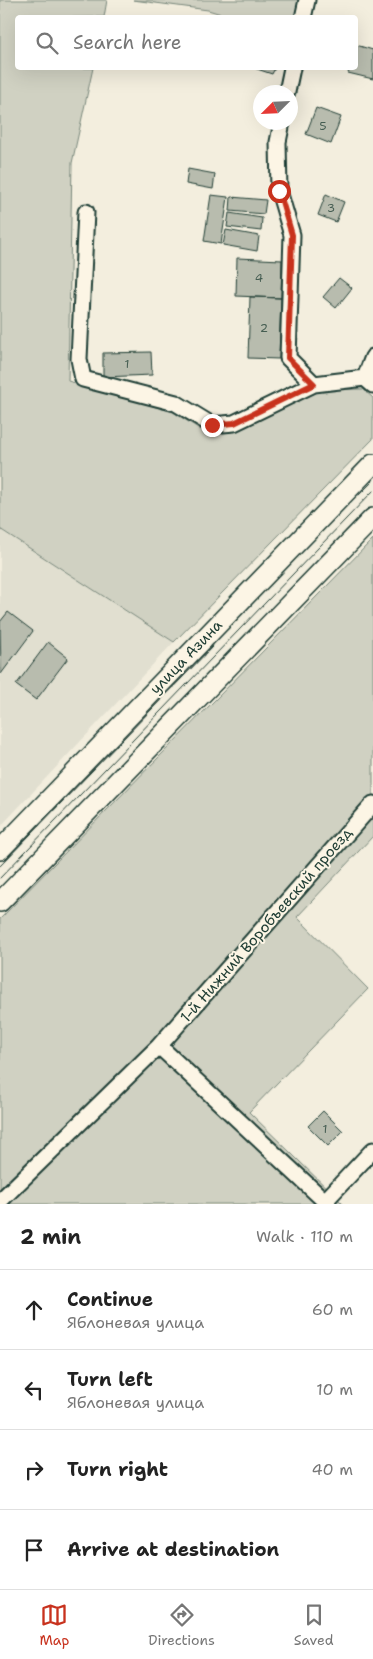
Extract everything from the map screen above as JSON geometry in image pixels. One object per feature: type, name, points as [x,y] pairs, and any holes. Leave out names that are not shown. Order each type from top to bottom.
[{"type":"street","points":[[303,15],[307,0]]},
{"type":"street","points":[[288,85],[292,70]]},
{"type":"street","points":[[280,130],[278,142],[279,191],[292,235],[288,358],[314,384]]},
{"type":"street","points":[[86,212],[79,358],[83,378],[176,403],[212,425],[234,423],[314,384],[369,381],[373,357]]},
{"type":"street","name":"улица Азина","points":[[0,850],[373,464]]},
{"type":"street","points":[[0,902],[373,518]]},
{"type":"street","name":"1-й Нижний Воробъевский проезд","points":[[0,1201],[159,1046],[373,804]]},
{"type":"street","points":[[159,1046],[327,1203],[373,1150]]},
{"type":"shaded area","points":[[0,0],[107,0],[104,15],[15,15],[15,70],[93,70],[72,163],[68,381],[173,412],[206,433],[235,431],[272,411],[323,390],[363,389],[373,398],[373,439],[174,642],[0,529]]},
{"type":"shaded area","points":[[133,0],[301,0],[297,15],[224,15],[208,10]]},
{"type":"shaded area","points":[[0,529],[174,642],[0,827]]},
{"type":"shaded area","points":[[373,539],[373,836],[297,917],[368,989],[249,1112],[343,1204],[0,1204],[0,919]]},
{"type":"building","points":[[358,46],[373,50],[373,79],[348,73],[349,70],[358,70]]},
{"type":"building","points":[[260,70],[274,70],[272,74]]},
{"type":"building","points":[[316,108],[341,117],[331,144],[306,134]]},
{"type":"building","points":[[188,169],[215,174],[213,189],[186,184]]},
{"type":"building","points":[[326,194],[344,202],[336,222],[318,215]]},
{"type":"building","points":[[211,195],[228,197],[221,244],[204,241]]},
{"type":"building","points":[[231,197],[266,200],[264,214],[230,211]]},
{"type":"building","points":[[229,213],[262,218],[261,231],[227,227]]},
{"type":"building","points":[[226,230],[259,236],[257,251],[223,245]]},
{"type":"building","points":[[237,258],[282,260],[281,298],[236,296]]},
{"type":"building","points":[[339,278],[352,288],[336,308],[323,297]]},
{"type":"building","points":[[250,297],[281,298],[279,359],[248,358]]},
{"type":"building","points":[[151,352],[152,375],[103,377],[103,353]]},
{"type":"building","points":[[8,612],[33,631],[1,674],[0,622]]},
{"type":"building","points":[[48,642],[68,658],[36,700],[16,685]]},
{"type":"building","points":[[323,1111],[343,1131],[328,1146],[308,1126]]},
{"type":"tram line","points":[[359,495],[373,481]]},
{"type":"tram line","points":[[0,878],[373,491]]},
{"type":"tram line","points":[[0,866],[213,646]]},
{"type":"route","points":[[212,425],[234,423],[314,384],[288,358],[292,235],[279,191]]}]
